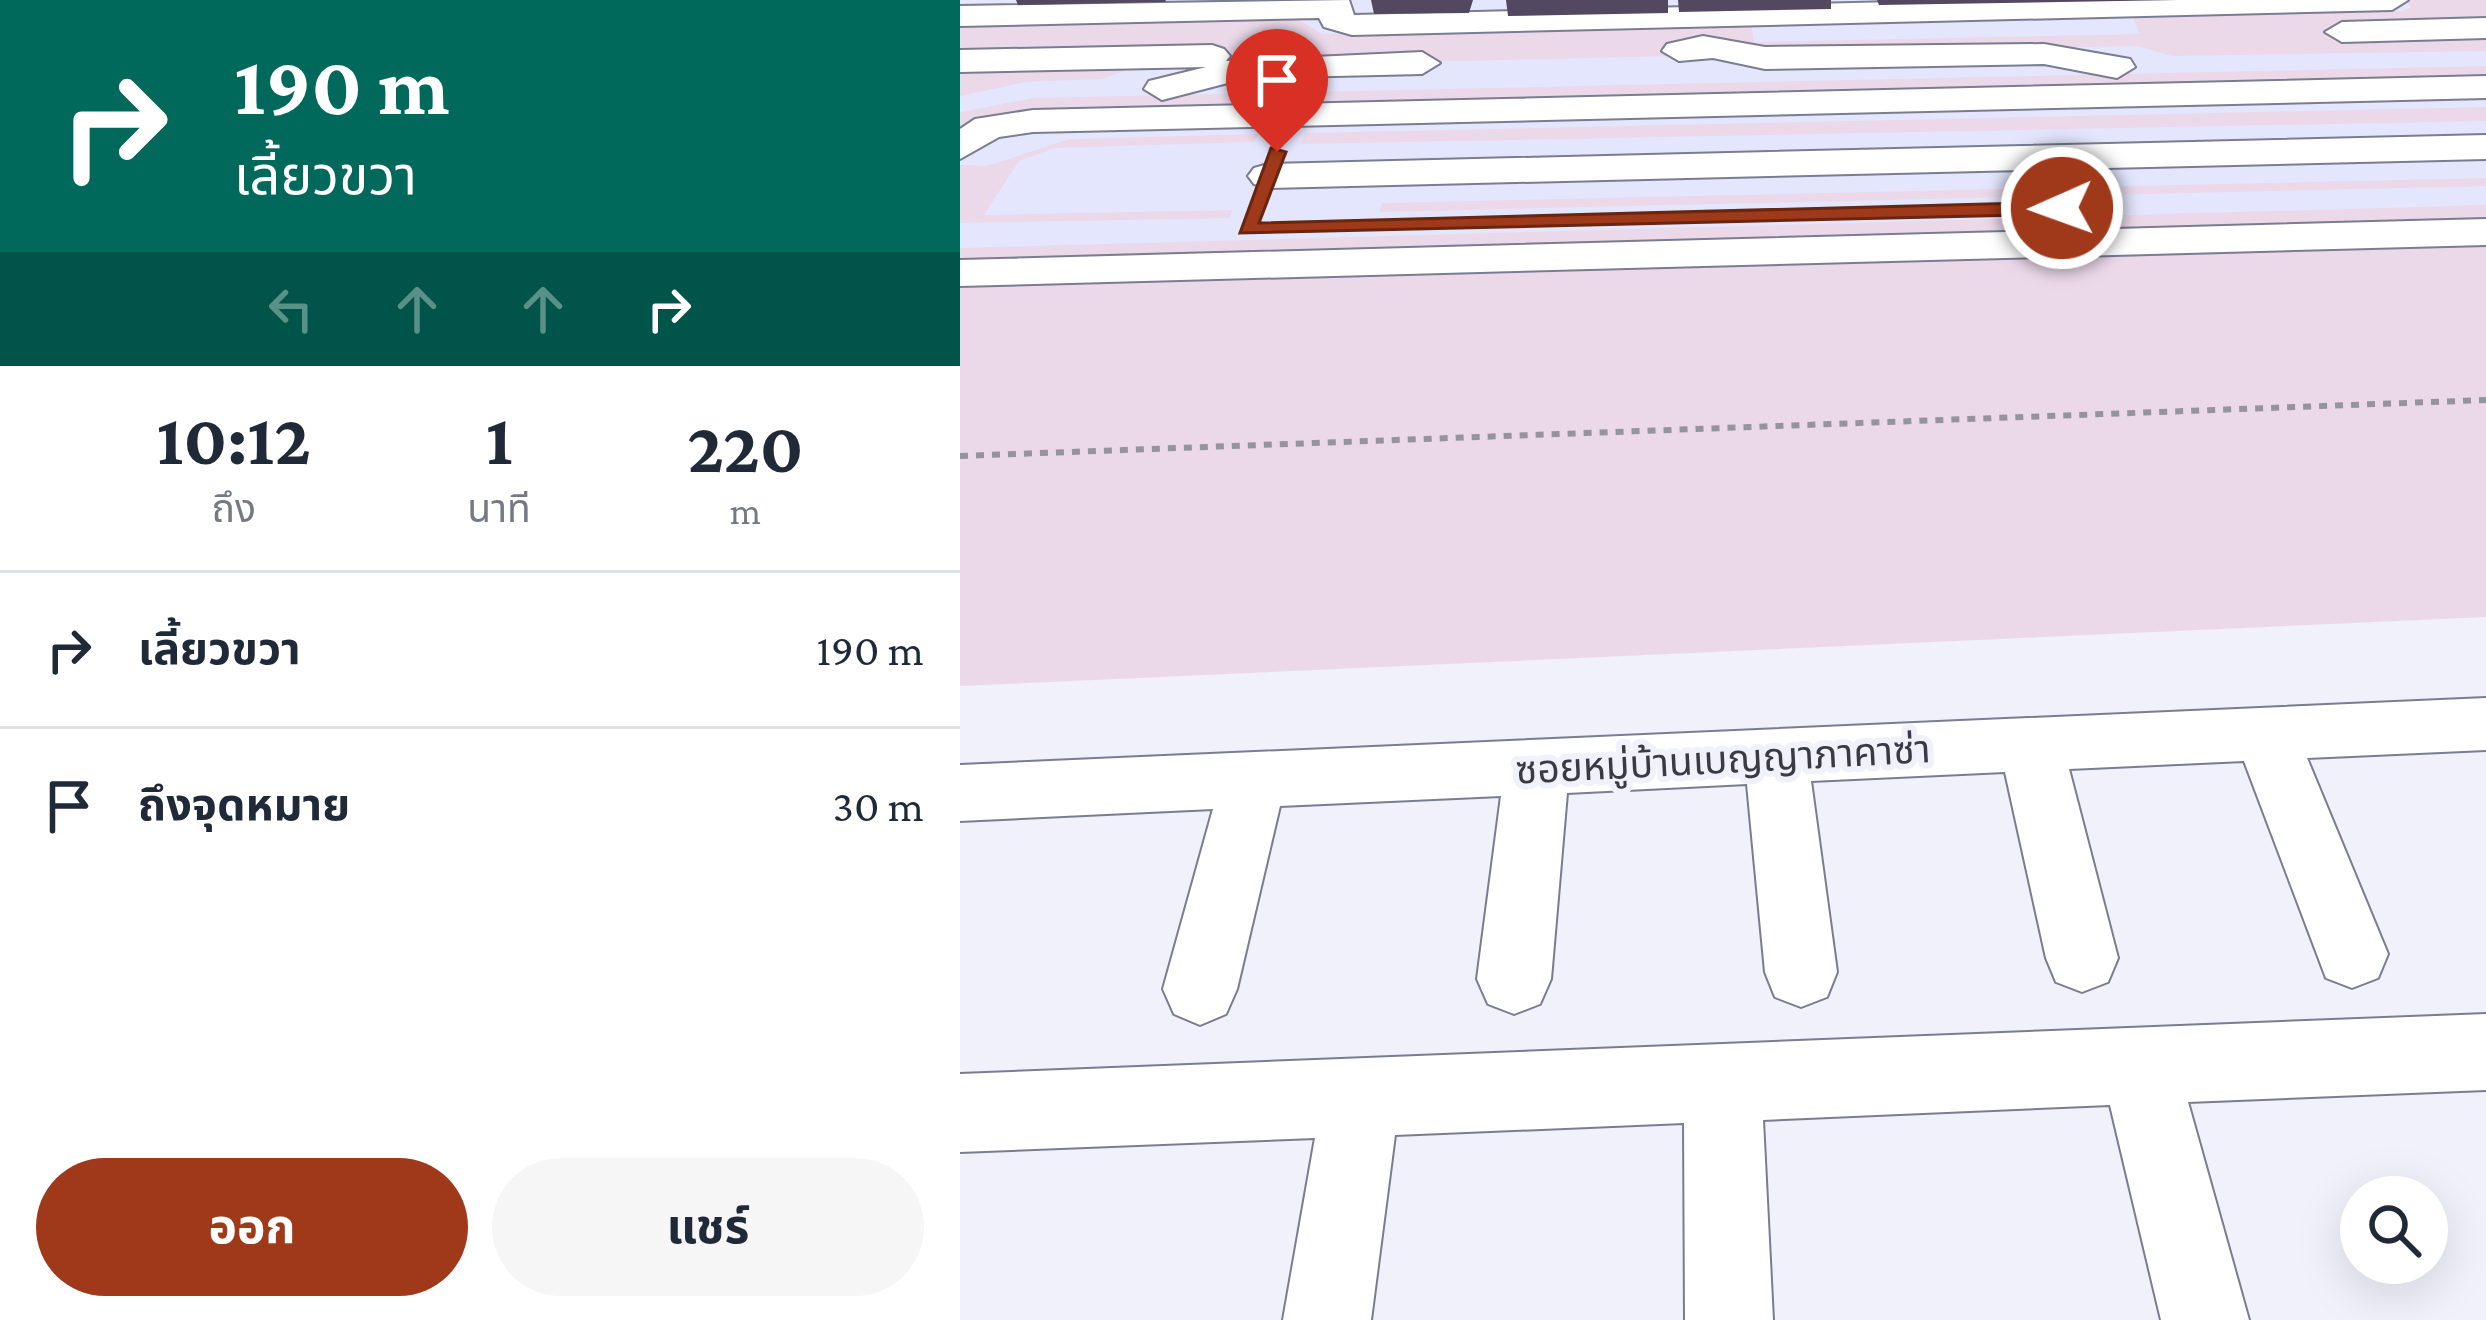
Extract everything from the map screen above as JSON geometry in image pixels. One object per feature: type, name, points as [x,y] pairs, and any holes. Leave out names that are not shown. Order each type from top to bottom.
[{"type":"street","points":[[960,16],[1333,4],[1336,20],[1352,25],[1492,11],[2392,0]]},
{"type":"street","points":[[2450,0],[2484,38]]},
{"type":"street","points":[[960,61],[2484,38]]},
{"type":"street","points":[[960,105],[1035,92],[2117,68],[2484,38]]},
{"type":"street","points":[[1636,59],[1688,47]]},
{"type":"street","points":[[1735,48],[1744,58],[2044,54],[2117,68]]},
{"type":"street","points":[[1162,88],[1246,68],[1460,62]]},
{"type":"street","points":[[960,151],[988,127],[1033,121],[2486,87]]},
{"type":"street","points":[[960,151],[1011,155],[1077,132],[2486,100]]},
{"type":"street","points":[[1287,127],[1261,194],[2486,147]]},
{"type":"street","points":[[960,236],[2486,197]]},
{"type":"street","points":[[960,273],[2486,232]]},
{"type":"street","name":"ซอยหมู่บ้านเบญญาภาคาซ่า","points":[[967,808],[1252,781],[2486,724]]},
{"type":"street","points":[[2265,734],[2352,953]]},
{"type":"street","points":[[2030,745],[2082,958]]},
{"type":"street","points":[[1775,756],[1801,972]]},
{"type":"street","points":[[1514,979],[1537,767]]},
{"type":"street","points":[[1200,989],[1252,781]]},
{"type":"street","points":[[962,1117],[2486,1052]]},
{"type":"street","points":[[2139,1066],[2205,1320]]},
{"type":"street","points":[[1724,1083],[1730,1320]]},
{"type":"street","points":[[1328,1320],[1361,1097]]},
{"type":"path","points":[[960,456],[2486,400]]},
{"type":"shaded area","points":[[960,0],[2486,0],[2486,262],[960,303]]},
{"type":"shaded area","points":[[2405,0],[2486,0],[2486,51],[2172,56],[2137,46],[1132,68],[1102,79],[1026,82],[960,96],[960,26],[1298,19],[1322,34],[1751,22],[1754,42],[2140,34],[2132,16],[2403,11],[2411,7]]},
{"type":"shaded area","points":[[2486,66],[2486,81],[960,130],[960,112],[1033,98]]},
{"type":"shaded area","points":[[2486,107],[2486,121],[1301,144],[1305,133]]},
{"type":"shaded area","points":[[1259,134],[1254,142],[1054,148],[1019,161],[984,215],[1233,210],[1229,218],[960,223],[960,165],[987,166],[1070,139]]},
{"type":"shaded area","points":[[2486,178],[2486,186],[1379,212],[1382,203]]},
{"type":"shaded area","points":[[2486,205],[2486,617],[960,686],[960,248]]},
{"type":"route","points":[[1277,152],[1247,229],[2062,208]]}]
